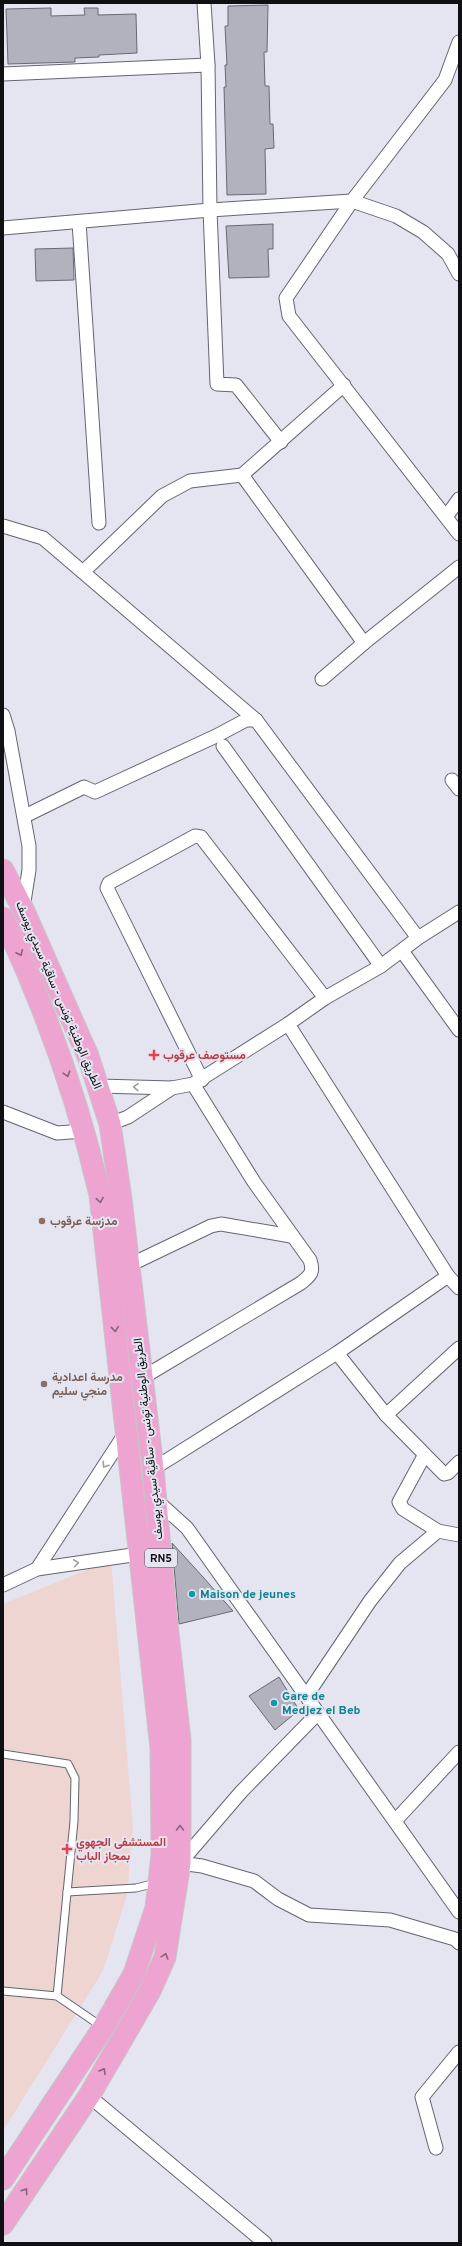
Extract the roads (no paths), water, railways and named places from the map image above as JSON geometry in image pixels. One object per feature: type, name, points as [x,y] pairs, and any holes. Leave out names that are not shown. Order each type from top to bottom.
[{"type":"main road","name":"الطريق الوطنية تونس - ساقية سيدي يوسف","points":[[3,870],[23,909],[99,1086],[110,1124],[121,1199],[128,1262],[122,1298],[126,1432],[161,1748],[162,1854],[156,1908],[134,1974],[103,2028],[3,2179]]},
{"type":"main road","name":"الطريق الوطنية تونس - ساقية سيدي يوسف","points":[[3,918],[26,966],[62,1059],[84,1131],[142,1378],[153,1468],[180,1740],[180,1863],[166,1957],[150,1991],[89,2096],[3,2224]]},
{"type":"street","points":[[204,3],[208,65],[210,210],[217,384],[236,385],[281,442]]},
{"type":"street","points":[[459,42],[445,80],[352,201],[286,298],[289,316],[344,384],[459,534]]},
{"type":"street","points":[[3,74],[208,65]]},
{"type":"street","points":[[3,228],[210,210],[352,201],[396,216],[423,232],[454,255],[459,274]]},
{"type":"street","points":[[79,222],[99,523]]},
{"type":"street","points":[[83,572],[162,496],[190,481],[242,474],[281,442],[344,384]]},
{"type":"street","points":[[242,474],[364,643]]},
{"type":"street","points":[[446,517],[459,499]]},
{"type":"street","points":[[3,526],[43,538],[256,720],[418,938]]},
{"type":"street","points":[[322,679],[459,566]]},
{"type":"street","points":[[3,715],[8,731],[25,816],[29,870],[23,909]]},
{"type":"street","points":[[25,816],[84,787],[95,792],[216,736],[246,720],[256,720]]},
{"type":"street","points":[[222,746],[381,966]]},
{"type":"street","points":[[142,1378],[301,1283],[312,1274],[313,1269],[310,1260],[291,1236],[254,1182],[197,1082],[107,888],[109,883],[195,836],[201,837],[325,998]]},
{"type":"street","points":[[99,1086],[172,1088],[197,1082],[288,1024],[325,998],[381,966],[418,938],[459,912]]},
{"type":"street","points":[[402,951],[459,1030]]},
{"type":"street","points":[[288,1024],[448,1276],[459,1288]]},
{"type":"street","points":[[110,1124],[128,1117],[172,1088]]},
{"type":"street","points":[[3,1112],[57,1132],[84,1131]]},
{"type":"street","points":[[128,1262],[138,1261],[206,1228],[221,1224],[291,1236]]},
{"type":"street","points":[[153,1468],[337,1353],[448,1276]]},
{"type":"street","points":[[386,1415],[459,1348]]},
{"type":"street","points":[[337,1353],[386,1415],[424,1456],[444,1474],[448,1473],[459,1462]]},
{"type":"street","points":[[37,1569],[126,1432]]},
{"type":"street","points":[[424,1456],[399,1502],[403,1509],[438,1531],[459,1535]]},
{"type":"street","points":[[155,1499],[187,1528],[459,1912]]},
{"type":"street","points":[[307,1696],[370,1601],[396,1568],[438,1531]]},
{"type":"street","points":[[3,1585],[37,1569],[139,1554]]},
{"type":"street","points":[[180,1863],[241,1792],[318,1713]]},
{"type":"street","points":[[395,1821],[459,1752]]},
{"type":"street","points":[[180,1863],[202,1866],[254,1880],[278,1899],[309,1915],[390,1920],[455,1939],[459,1943]]},
{"type":"street","points":[[450,1901],[459,1892]]},
{"type":"street","points":[[436,2148],[422,2097],[459,2052]]},
{"type":"street","points":[[89,2096],[265,2243]]},
{"type":"lane","points":[[3,1754],[68,1764],[75,1778],[74,1821],[56,1996]]},
{"type":"lane","points":[[67,1892],[136,1888],[159,1882]]},
{"type":"lane","points":[[3,1991],[56,1996],[103,2028]]},
{"type":"place","name":"مستوصف عرقوب","points":[[154,1055]]},
{"type":"place","name":"مدزسة عرقوب","points":[[42,1221]]},
{"type":"place","name":"مدرسة اعدادية منجي سليم","points":[[44,1384]]},
{"type":"place","name":"Maison de jeunes","points":[[192,1594]]},
{"type":"place","name":"Gare de Medjez el Beb","points":[[274,1703]]},
{"type":"place","name":"المستشفى الجهوي بمجاز الباب","points":[[67,1849]]}]
